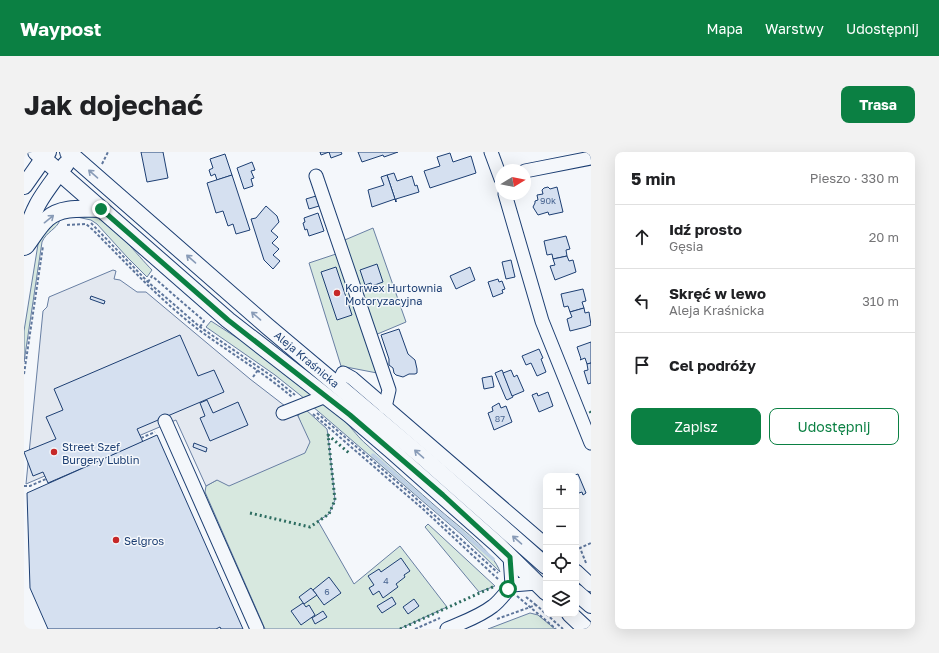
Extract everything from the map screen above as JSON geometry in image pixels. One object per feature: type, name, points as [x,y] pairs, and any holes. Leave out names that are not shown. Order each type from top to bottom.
[{"type":"main road","points":[[24,248],[28,224],[36,206],[72,153]]},
{"type":"main road","name":"Aleja Kraśnicka","points":[[72,153],[249,311],[340,379],[543,563]]},
{"type":"main road","points":[[24,186],[42,154]]},
{"type":"main road","name":"Aleja Kraśnicka","points":[[42,154],[59,173],[228,320],[350,415],[443,495],[541,587]]},
{"type":"main road","points":[[24,248],[45,222],[54,214],[77,209],[101,209]]},
{"type":"main road","points":[[579,595],[591,605]]},
{"type":"main road","points":[[573,617],[586,629]]},
{"type":"street","points":[[491,152],[496,164]]},
{"type":"street","points":[[531,170],[591,158]]},
{"type":"street","points":[[316,176],[389,390],[385,407]]},
{"type":"street","points":[[507,200],[542,321],[591,443]]},
{"type":"street","name":"Aleja Kraśnicka","points":[[340,379],[352,378],[543,542]]},
{"type":"street","points":[[283,413],[326,396]]},
{"type":"street","points":[[165,421],[257,629]]},
{"type":"street","points":[[447,629],[482,614],[494,605],[510,587],[510,557]]},
{"type":"street","points":[[582,568],[591,584]]},
{"type":"street","points":[[510,587],[541,587]]},
{"type":"path","points":[[102,165],[108,152]]},
{"type":"path","points":[[86,220],[92,223],[147,283]]},
{"type":"path","points":[[63,224],[86,224],[147,283],[199,328],[304,405],[410,493],[556,629]]},
{"type":"path","points":[[24,374],[43,243]]},
{"type":"path","points":[[147,283],[152,276],[204,321],[199,328]]},
{"type":"path","points":[[199,328],[273,377],[510,587],[536,605],[563,629]]},
{"type":"path","points":[[253,377],[258,370]]},
{"type":"path","points":[[141,438],[155,432]]},
{"type":"path","points":[[24,486],[30,486],[46,479]]},
{"type":"path","points":[[582,568],[580,548],[591,544]]},
{"type":"path","points":[[496,619],[536,605]]},
{"type":"shaded area","points":[[77,217],[95,217],[110,226],[152,270],[147,277],[97,224],[91,220]]},
{"type":"shaded area","points":[[60,220],[42,242],[24,362],[24,331],[39,238],[46,227]]},
{"type":"shaded area","points":[[373,228],[406,322],[368,338],[377,373],[341,366],[309,263],[336,254],[333,245]]},
{"type":"shaded area","points":[[113,270],[116,271],[114,279],[120,280],[137,292],[146,292],[250,379],[298,416],[310,442],[305,453],[229,486],[217,480],[206,486],[176,420],[26,484],[43,311],[47,307],[49,297]]},
{"type":"shaded area","points":[[211,321],[248,345],[311,393],[311,396],[305,399],[275,375],[206,327]]},
{"type":"shaded area","points":[[321,403],[334,410],[366,444],[474,539],[490,556],[500,572],[462,535],[312,406]]},
{"type":"shaded area","points":[[305,409],[327,429],[328,435],[335,500],[329,514],[318,521],[354,584],[400,546],[447,607],[399,629],[265,629],[205,492],[206,486],[217,480],[300,421],[298,416],[302,410]]},
{"type":"shaded area","points":[[428,524],[495,586],[479,592],[425,527]]},
{"type":"shaded area","points":[[530,613],[538,615],[555,629],[488,629]]},
{"type":"building","points":[[141,152],[163,152],[168,178],[147,182]]},
{"type":"building","points":[[320,152],[329,152],[321,155]]},
{"type":"building","points":[[329,152],[341,152],[342,154],[331,158]]},
{"type":"building","points":[[358,152],[398,152],[362,162]]},
{"type":"building","points":[[450,153],[453,162],[471,156],[476,173],[430,188],[424,171],[440,166],[437,157]]},
{"type":"building","points":[[225,154],[232,175],[217,180],[215,174],[211,176],[209,170],[213,168],[210,159]]},
{"type":"building","points":[[252,162],[255,170],[251,171],[254,178],[251,179],[253,186],[244,189],[237,168]]},
{"type":"building","points":[[394,173],[397,181],[412,176],[415,186],[417,185],[419,192],[396,199],[396,202],[387,175]]},
{"type":"building","points":[[232,175],[250,230],[236,234],[233,224],[228,226],[223,211],[216,213],[207,183]]},
{"type":"building","points":[[387,175],[395,199],[372,207],[368,190],[384,185],[381,177]]},
{"type":"building","points":[[548,187],[550,189],[557,187],[563,212],[549,215],[548,212],[538,215],[533,207],[535,201],[538,200],[537,195],[543,194],[542,190]]},
{"type":"building","points":[[316,196],[319,206],[309,209],[306,199]]},
{"type":"building","points":[[266,206],[277,216],[279,222],[271,231],[278,237],[272,243],[279,249],[273,255],[280,261],[273,269],[264,260],[251,219],[256,218]]},
{"type":"building","points":[[318,213],[324,231],[309,236],[303,223],[305,222],[304,218]]},
{"type":"building","points":[[566,236],[570,249],[566,250],[567,256],[553,259],[552,254],[547,255],[544,241]]},
{"type":"building","points":[[567,256],[569,261],[573,260],[576,272],[555,280],[550,266],[555,265],[553,259]]},
{"type":"building","points":[[511,260],[515,277],[506,279],[502,262]]},
{"type":"building","points":[[377,264],[383,282],[372,286],[371,283],[365,285],[360,270]]},
{"type":"building","name":"Korwex Hurtownia Motoryzacyjna","points":[[336,267],[352,315],[337,320],[321,272]]},
{"type":"building","points":[[470,267],[475,280],[456,289],[450,276]]},
{"type":"building","points":[[498,279],[499,282],[502,281],[505,289],[502,290],[503,293],[493,297],[488,282]]},
{"type":"building","points":[[583,289],[586,301],[582,302],[584,308],[570,312],[568,306],[564,307],[561,294]]},
{"type":"building","points":[[91,296],[105,301],[104,304],[90,299]]},
{"type":"building","points":[[584,308],[585,313],[589,312],[591,325],[570,331],[567,319],[572,317],[570,312]]},
{"type":"building","points":[[399,329],[408,354],[415,360],[417,369],[417,373],[409,374],[403,377],[396,375],[393,368],[389,365],[389,359],[381,335]]},
{"type":"building","points":[[180,335],[198,376],[214,370],[224,392],[137,429],[143,442],[48,483],[43,472],[33,476],[24,452],[56,439],[46,417],[63,410],[54,389]]},
{"type":"building","points":[[591,342],[591,363],[587,364],[585,358],[580,360],[577,347]]},
{"type":"building","points":[[539,349],[543,358],[541,359],[546,372],[537,376],[531,363],[526,365],[522,356]]},
{"type":"building","points":[[591,363],[591,383],[588,384],[584,371],[588,370],[587,364]]},
{"type":"building","points":[[502,370],[513,397],[507,400],[495,373]]},
{"type":"building","points":[[511,370],[514,377],[517,375],[524,391],[512,396],[503,373]]},
{"type":"building","points":[[492,376],[494,387],[484,389],[482,378]]},
{"type":"building","points":[[548,392],[553,406],[539,412],[532,395],[537,393],[538,396]]},
{"type":"building","points":[[207,400],[213,413],[238,402],[248,425],[210,441],[200,418],[205,416],[200,403]]},
{"type":"building","points":[[499,403],[501,408],[506,406],[512,422],[494,430],[488,413],[493,411],[492,407]]},
{"type":"building","name":"Selgros","points":[[157,435],[243,629],[221,629],[220,627],[216,629],[48,629],[30,588],[27,493]]},
{"type":"building","points":[[194,443],[207,448],[206,452],[193,447]]},
{"type":"building","points":[[579,476],[586,493],[583,495],[582,492],[579,493]]},
{"type":"building","points":[[401,558],[410,571],[396,584],[398,587],[383,598],[379,591],[373,595],[369,588],[374,585],[368,576],[379,569],[381,572]]},
{"type":"building","points":[[329,577],[341,593],[324,605],[313,590]]},
{"type":"building","points":[[311,588],[317,595],[304,604],[299,597]]},
{"type":"building","points":[[392,597],[396,604],[382,613],[377,606]]},
{"type":"building","points":[[414,599],[419,606],[408,614],[403,607]]},
{"type":"building","points":[[303,603],[306,607],[309,605],[315,615],[301,625],[291,611]]},
{"type":"building","points":[[323,611],[327,617],[315,624],[312,618]]},
{"type":"waterway","points":[[373,455],[493,559]]},
{"type":"hedge","points":[[250,513],[310,527],[329,514],[335,500],[328,435],[349,453]]},
{"type":"hedge","points":[[400,629],[495,586]]},
{"type":"place","name":"Korwex Hurtownia Motoryzacyjna","points":[[337,293]]},
{"type":"place","name":"Street Szef Burgery Lublin","points":[[54,452]]},
{"type":"place","name":"Selgros","points":[[116,540]]},
{"type":"route","points":[[101,209],[228,320],[350,415],[443,495],[497,544],[510,557],[512,585],[508,589]]}]
